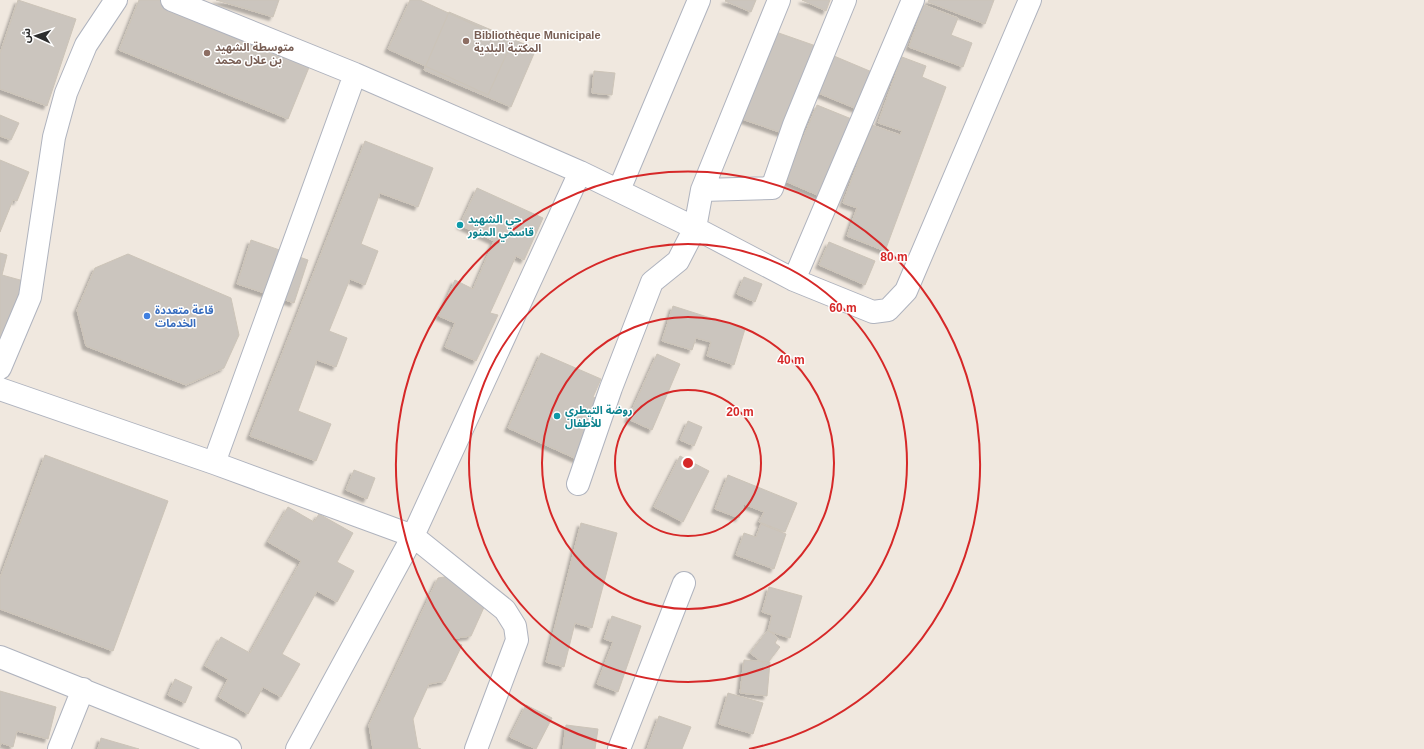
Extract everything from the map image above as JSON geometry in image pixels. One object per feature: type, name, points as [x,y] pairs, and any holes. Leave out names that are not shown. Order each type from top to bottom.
[{"type":"street","points":[[0,368],[30,297],[54,137],[66,92],[86,45],[116,0]]},
{"type":"street","points":[[172,0],[354,74],[580,172],[695,228],[794,280],[873,312],[888,310],[906,291],[1030,0]]},
{"type":"street","points":[[618,190],[699,0]]},
{"type":"street","points":[[578,484],[611,388],[652,282],[678,261],[695,228],[702,190],[779,0]]},
{"type":"street","points":[[702,190],[772,188],[794,125],[845,0]]},
{"type":"street","points":[[794,280],[913,0]]},
{"type":"street","points":[[214,463],[354,74]]},
{"type":"street","points":[[297,749],[413,536],[580,172]]},
{"type":"street","points":[[0,389],[214,463],[413,536],[505,610],[516,626],[517,640],[476,749]]},
{"type":"street","points":[[619,749],[684,583]]},
{"type":"street","points":[[0,657],[230,749]]},
{"type":"street","points":[[59,749],[83,689]]},
{"type":"building","points":[[18,0],[76,19],[47,106],[0,89],[0,53]]},
{"type":"building","points":[[139,0],[166,0],[312,60],[288,119],[119,50]]},
{"type":"building","points":[[216,0],[279,0],[273,17]]},
{"type":"building","points":[[410,0],[420,0],[512,42],[488,95],[388,49]]},
{"type":"building","points":[[756,0],[751,12],[725,1]]},
{"type":"building","points":[[802,0],[830,0],[826,11]]},
{"type":"building","points":[[929,0],[994,0],[985,24],[928,2]]},
{"type":"building","points":[[924,5],[958,18],[951,35],[972,43],[963,67],[909,47]]},
{"type":"building","points":[[449,12],[536,49],[511,107],[424,70]]},
{"type":"building","points":[[773,31],[816,46],[785,134],[742,119]]},
{"type":"building","points":[[834,56],[872,72],[857,109],[818,93]]},
{"type":"building","points":[[902,57],[926,66],[922,77],[946,87],[885,251],[847,236],[857,208],[843,203],[872,125],[900,135],[902,131],[878,123]]},
{"type":"building","points":[[594,71],[615,73],[612,95],[592,93]]},
{"type":"building","points":[[817,105],[854,120],[822,197],[785,181]]},
{"type":"building","points":[[0,115],[19,123],[11,140],[0,136]]},
{"type":"building","points":[[365,141],[433,168],[418,207],[380,193],[361,244],[378,251],[365,285],[350,279],[329,331],[347,338],[336,367],[317,360],[298,411],[331,424],[316,461],[250,436]]},
{"type":"building","points":[[0,160],[29,172],[17,201],[13,200],[0,232]]},
{"type":"building","points":[[477,188],[543,218],[524,260],[516,256],[490,313],[498,315],[476,361],[445,347],[455,323],[439,316],[455,280],[473,289],[494,241],[460,225]]},
{"type":"building","points":[[251,240],[308,260],[294,303],[237,284]]},
{"type":"building","points":[[829,242],[875,261],[865,285],[819,265]]},
{"type":"building","points":[[0,253],[7,255],[2,275],[31,283],[0,346]]},
{"type":"building","points":[[128,254],[231,298],[239,335],[224,368],[186,385],[86,346],[77,310],[95,268]]},
{"type":"building","points":[[744,277],[762,284],[755,302],[737,294]]},
{"type":"building","points":[[673,306],[745,329],[734,365],[707,356],[711,342],[696,338],[692,350],[662,341]]},
{"type":"building","name":"روضة التيطري للأطفال","points":[[541,353],[601,379],[593,397],[607,403],[581,461],[508,428]]},
{"type":"building","points":[[657,354],[680,364],[652,430],[628,419]]},
{"type":"building","points":[[688,421],[702,427],[694,446],[680,440]]},
{"type":"building","points":[[45,455],[168,501],[113,651],[0,609],[0,578]]},
{"type":"building","points":[[680,456],[709,471],[683,522],[654,507]]},
{"type":"building","points":[[354,470],[375,478],[367,499],[346,490]]},
{"type":"building","points":[[728,475],[797,503],[785,532],[759,522],[764,512],[744,504],[739,518],[715,509]]},
{"type":"building","points":[[288,507],[314,522],[319,514],[353,533],[337,562],[354,571],[337,602],[317,591],[282,654],[300,664],[281,697],[263,687],[248,714],[219,697],[228,679],[205,666],[221,637],[250,653],[301,561],[268,542]]},
{"type":"building","points":[[581,523],[617,533],[592,628],[575,623],[564,667],[546,662]]},
{"type":"building","points":[[761,524],[786,534],[774,569],[736,555],[744,533],[756,537]]},
{"type":"building","points":[[457,575],[485,605],[471,636],[450,639],[462,645],[445,681],[429,684],[413,719],[418,748],[421,749],[373,749],[369,725],[438,578]]},
{"type":"building","points":[[769,587],[802,596],[790,638],[768,631],[772,615],[762,612]]},
{"type":"building","points":[[612,616],[641,626],[618,692],[597,684],[613,642],[604,639]]},
{"type":"building","points":[[768,630],[778,638],[775,643],[780,647],[766,665],[750,653]]},
{"type":"building","points":[[744,660],[770,662],[767,696],[740,693]]},
{"type":"building","points":[[175,679],[192,687],[185,703],[168,695]]},
{"type":"building","points":[[0,691],[56,707],[48,739],[17,731],[13,747],[1,743],[0,747]]},
{"type":"building","points":[[728,693],[763,703],[753,734],[719,724]]},
{"type":"building","points":[[526,705],[552,718],[536,749],[510,737]]},
{"type":"building","points":[[659,716],[691,727],[682,749],[647,749]]},
{"type":"building","points":[[566,725],[598,729],[595,749],[563,749]]},
{"type":"building","points":[[101,738],[139,749],[98,749]]},
{"type":"place","name":"Bibliothèque Municipale المكتبة البلدية","points":[[466,41]]},
{"type":"place","name":"متوسطة الشهيد بن علال محمد","points":[[207,53]]},
{"type":"place","name":"حي الشهيد قاسمي المنور","points":[[460,225]]},
{"type":"place","name":"قاعة متعددة الخدمات","points":[[147,316]]},
{"type":"place","name":"روضة التيطري للأطفال","points":[[557,416]]}]
